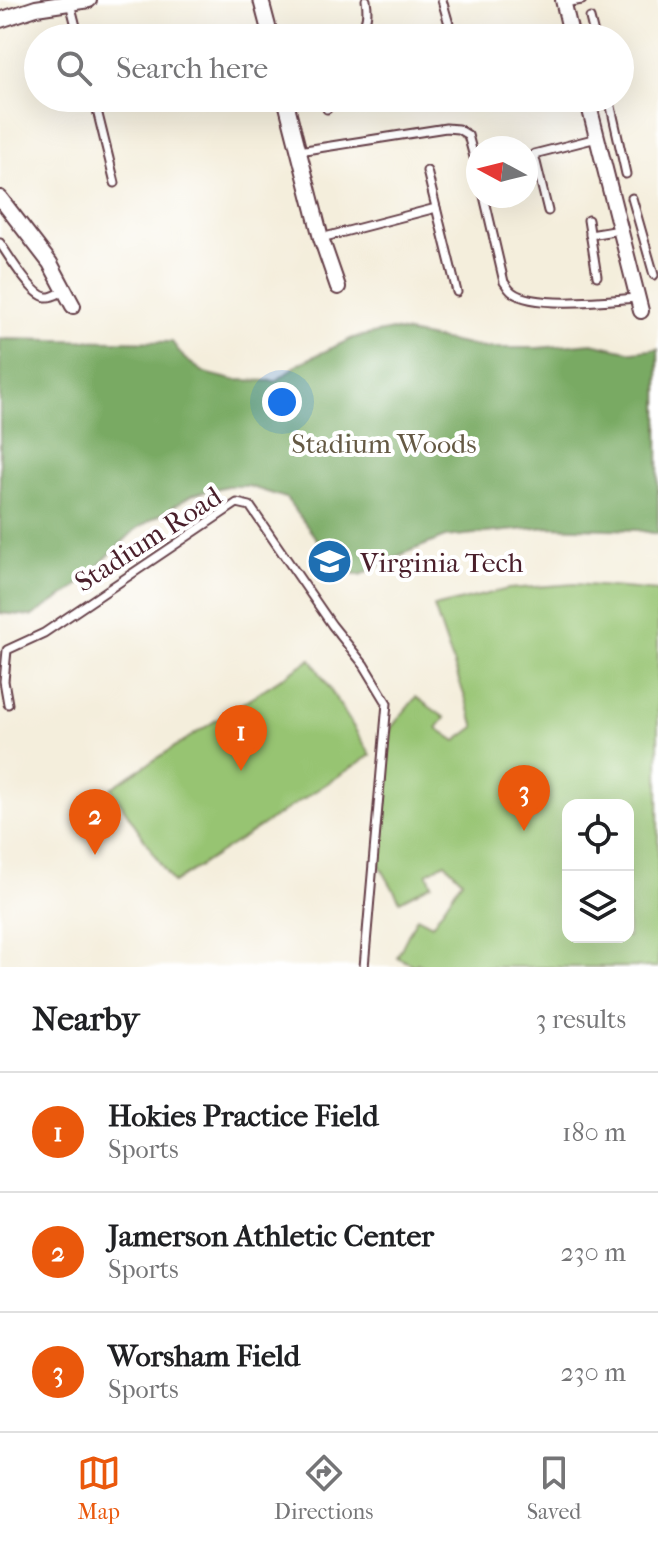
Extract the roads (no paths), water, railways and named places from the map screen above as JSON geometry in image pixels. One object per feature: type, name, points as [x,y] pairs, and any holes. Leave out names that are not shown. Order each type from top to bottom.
[{"type":"street","points":[[0,20],[22,11],[89,0]]},
{"type":"street","points":[[261,0],[267,24]]},
{"type":"street","points":[[563,2],[568,24]]},
{"type":"street","points":[[289,112],[321,238],[338,287]]},
{"type":"street","points":[[591,112],[639,305]]},
{"type":"street","points":[[1,201],[50,263],[73,306]]},
{"type":"lane","points":[[365,24],[366,0]]},
{"type":"lane","points":[[442,0],[449,24]]},
{"type":"lane","points":[[563,2],[582,0]]},
{"type":"lane","points":[[70,3],[75,24]]},
{"type":"lane","points":[[590,18],[592,24]]},
{"type":"lane","points":[[97,112],[115,183]]},
{"type":"lane","points":[[612,112],[626,174]]},
{"type":"lane","points":[[299,151],[446,128],[458,129],[468,136]]},
{"type":"lane","points":[[548,211],[534,154],[599,144],[620,146]]},
{"type":"lane","points":[[427,171],[457,292]]},
{"type":"lane","points":[[632,198],[654,275]]},
{"type":"lane","points":[[321,238],[436,208]]},
{"type":"lane","points":[[487,208],[504,282],[513,293],[529,298],[570,302],[639,305]]},
{"type":"lane","points":[[588,220],[597,276]]},
{"type":"lane","points":[[590,235],[620,230]]},
{"type":"lane","points":[[625,248],[645,242]]},
{"type":"lane","points":[[0,243],[30,285],[41,295],[51,297],[66,290]]},
{"type":"lane","name":"Stadium Road","points":[[2,683],[7,650],[44,633],[237,503],[250,506],[332,625],[364,665],[387,703],[364,967]]},
{"type":"lane","points":[[2,683],[8,704]]},
{"type":"place","name":"Virginia Tech","points":[[329,562]]},
{"type":"place","name":"Hokies Practice Field","points":[[241,771]]},
{"type":"place","name":"Worsham Field","points":[[524,831]]},
{"type":"place","name":"Jamerson Athletic Center","points":[[95,855]]},
{"type":"park label","name":"Stadium Woods","points":[[384,443]]}]
